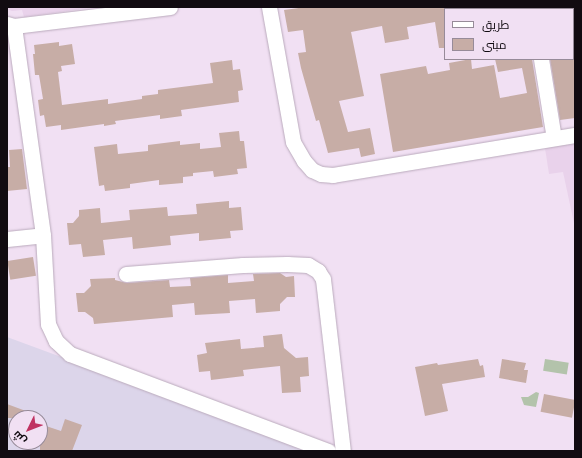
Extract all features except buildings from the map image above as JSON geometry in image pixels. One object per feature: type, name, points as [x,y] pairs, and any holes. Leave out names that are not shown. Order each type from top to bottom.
[{"type":"street","points":[[170,7],[11,25],[43,235],[48,324],[56,341],[70,354],[328,451]]},
{"type":"street","points":[[268,7],[293,142],[304,161],[312,170],[320,174],[333,175],[575,134]]},
{"type":"street","points":[[541,60],[554,138]]},
{"type":"street","points":[[7,239],[43,235]]},
{"type":"street","points":[[126,274],[243,265],[287,264],[308,265],[318,271],[323,279],[343,451]]},
{"type":"shaded area","points":[[7,7],[89,8],[24,17],[22,10],[12,11],[7,9]]},
{"type":"shaded area","points":[[575,143],[575,228],[563,172],[549,174],[545,148]]},
{"type":"shaded area","points":[[7,337],[159,393],[311,451],[7,451]]},
{"type":"green space","points":[[545,359],[569,363],[567,375],[543,371]]},
{"type":"green space","points":[[536,392],[539,393],[536,407],[524,405],[521,397],[528,397]]}]
